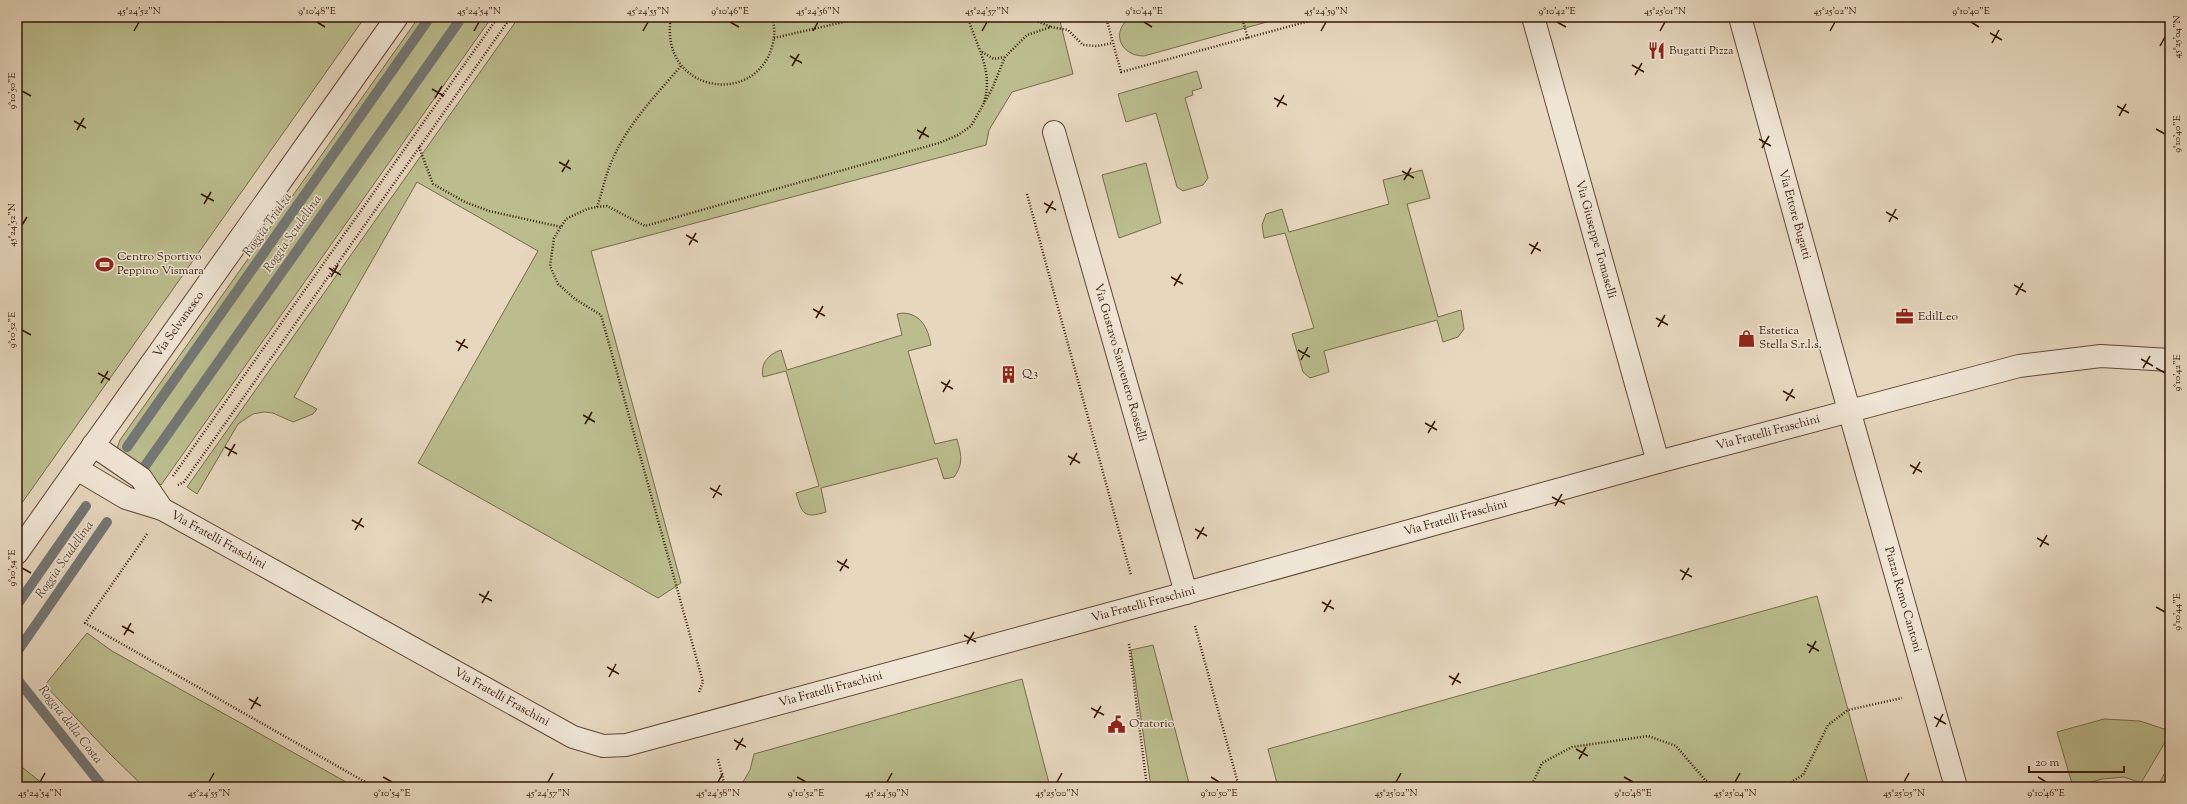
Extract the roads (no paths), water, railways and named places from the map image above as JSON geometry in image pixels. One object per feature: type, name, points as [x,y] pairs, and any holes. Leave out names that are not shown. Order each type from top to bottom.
[{"type":"street","name":"Via Selvanesco","points":[[17,553],[397,17]]},
{"type":"street","name":"Via Giuseppe Tomaselli","points":[[1533,17],[1658,462]]},
{"type":"street","name":"Via Ettore Bugatti","points":[[1740,17],[1850,412]]},
{"type":"street","name":"Via Gustavo Sanvenero Rosselli","points":[[1054,132],[1186,593]]},
{"type":"street","name":"Via Fratelli Fraschini","points":[[76,469],[126,498],[162,509],[573,737],[603,746],[626,745],[1186,593],[1658,462],[2019,366],[2101,356],[2170,360]]},
{"type":"street","name":"Piazza Remo Cantoni","points":[[1850,412],[1956,787]]},
{"type":"street","name":"Via Fratelli Fraschini","points":[[93,445],[141,478],[162,509]]},
{"type":"waterway","name":"Roggia Triulza","points":[[127,447],[430,17]]},
{"type":"waterway","name":"Roggia Scudellina","points":[[145,466],[462,17]]},
{"type":"waterway","name":"Roggia Triulza","points":[[17,605],[86,506]]},
{"type":"waterway","name":"Roggia Scudellina","points":[[17,652],[107,522]]},
{"type":"waterway","name":"Roggia della Costa","points":[[17,679],[103,787]]},
{"type":"place","name":"Bugatti Pizza","points":[[1656,51]]},
{"type":"place","name":"Centro Sportivo Peppino Vismara","points":[[104,264]]},
{"type":"place","name":"EdilLeo","points":[[1905,317]]},
{"type":"place","name":"Estetica Stella S.r.l.s.","points":[[1746,338]]},
{"type":"place","name":"Q3","points":[[1009,374]]},
{"type":"place","name":"Oratorio","points":[[1116,724]]}]
